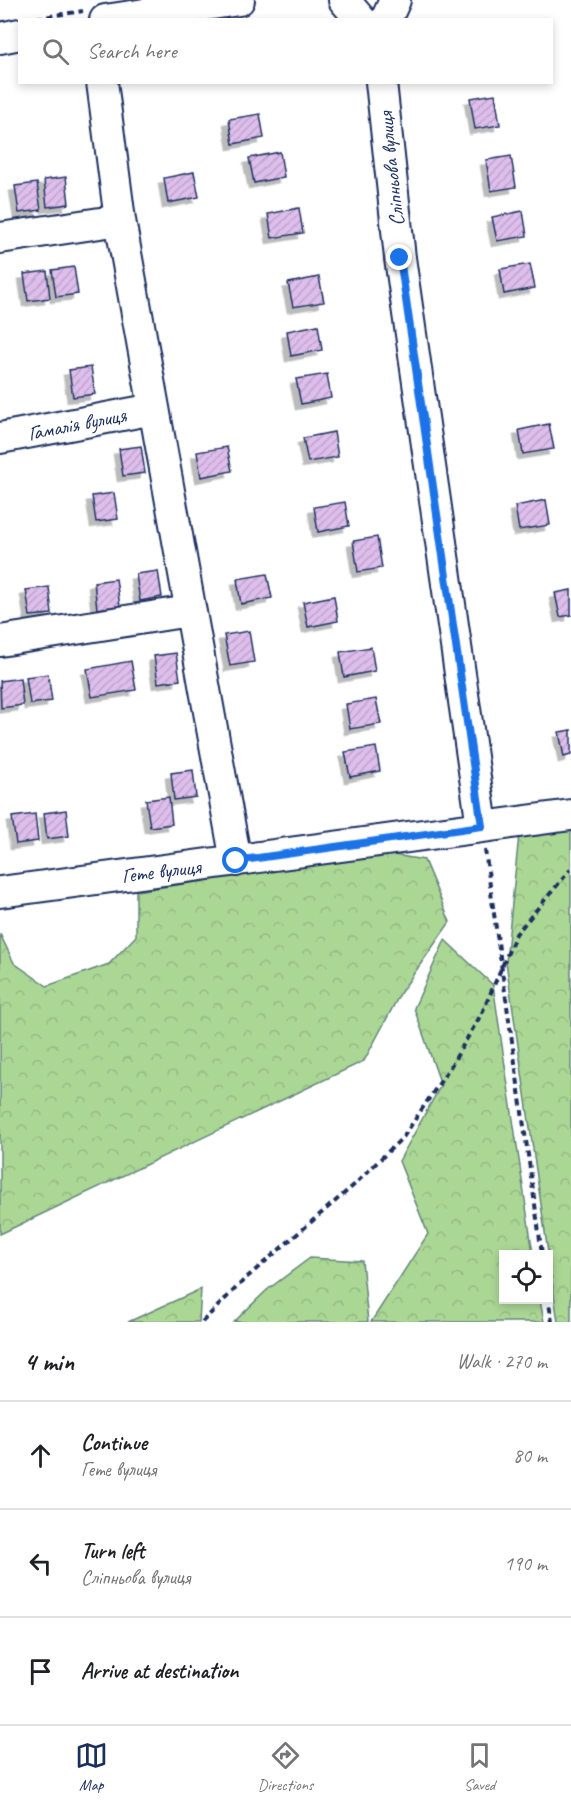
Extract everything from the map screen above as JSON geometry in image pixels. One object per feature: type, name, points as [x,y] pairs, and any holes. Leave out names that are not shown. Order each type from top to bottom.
[{"type":"street","points":[[118,18],[239,0]]},
{"type":"street","points":[[344,0],[359,18]]},
{"type":"street","points":[[387,18],[395,0]]},
{"type":"street","points":[[0,38],[18,34]]},
{"type":"street","points":[[102,84],[120,220],[236,861]]},
{"type":"street","name":"Сліпньова вулиця","points":[[381,84],[400,258],[482,826]]},
{"type":"street","points":[[0,238],[120,220]]},
{"type":"street","name":"Гамалія вулиця","points":[[0,438],[154,409]]},
{"type":"street","points":[[0,641],[189,610]]},
{"type":"street","name":"Гете вулиця","points":[[0,892],[571,815]]},
{"type":"path","points":[[482,826],[541,1250]]},
{"type":"path","points":[[202,1322],[245,1279],[354,1185],[404,1136],[452,1064],[482,1013],[516,934],[571,869]]},
{"type":"path","points":[[550,1304],[552,1322]]},
{"type":"green space","points":[[571,829],[571,1322],[558,1322],[553,1287],[553,1250],[548,1250],[506,962],[519,835]]},
{"type":"green space","points":[[388,854],[424,860],[450,922],[401,992],[364,1061],[0,1234],[0,934],[14,963],[47,986],[109,964],[136,936],[136,891]]},
{"type":"green space","points":[[445,940],[493,985],[532,1250],[499,1250],[499,1304],[541,1304],[544,1322],[371,1322],[428,1234],[399,1161],[441,1085],[414,1008]]},
{"type":"green space","points":[[310,1258],[362,1261],[368,1322],[234,1322],[267,1290]]},
{"type":"green space","points":[[201,1289],[199,1322],[128,1322]]},
{"type":"building","points":[[495,94],[500,125],[475,129],[470,98]]},
{"type":"building","points":[[260,114],[264,138],[233,144],[229,119]]},
{"type":"building","points":[[280,152],[284,177],[254,183],[249,158]]},
{"type":"building","points":[[511,156],[516,187],[491,191],[486,160]]},
{"type":"building","points":[[194,172],[199,197],[168,203],[164,178]]},
{"type":"building","points":[[66,177],[69,204],[47,207],[44,180]]},
{"type":"building","points":[[37,183],[41,210],[19,213],[15,186]]},
{"type":"building","points":[[299,208],[303,233],[272,238],[268,214]]},
{"type":"building","points":[[523,211],[527,236],[497,241],[492,217]]},
{"type":"building","points":[[530,264],[535,288],[504,294],[500,269]]},
{"type":"building","points":[[74,267],[78,294],[56,297],[52,270]]},
{"type":"building","points":[[47,271],[50,298],[28,301],[24,274]]},
{"type":"building","points":[[319,277],[324,302],[293,307],[288,283]]},
{"type":"building","points":[[318,325],[322,350],[291,356],[287,331]]},
{"type":"building","points":[[91,367],[95,394],[73,397],[69,370]]},
{"type":"building","points":[[327,374],[331,398],[301,404],[296,379]]},
{"type":"building","points":[[549,424],[554,449],[523,454],[519,430]]},
{"type":"building","points":[[334,432],[338,457],[308,462],[303,438]]},
{"type":"building","points":[[141,446],[145,473],[123,476],[119,449]]},
{"type":"building","points":[[227,447],[232,471],[201,477],[197,452]]},
{"type":"building","points":[[114,493],[118,519],[96,522],[92,496]]},
{"type":"building","points":[[546,500],[550,525],[519,530],[515,506]]},
{"type":"building","points":[[345,502],[349,526],[318,532],[314,507]]},
{"type":"building","points":[[377,537],[382,568],[358,572],[353,541]]},
{"type":"building","points":[[158,571],[162,597],[140,601],[136,574]]},
{"type":"building","points":[[267,574],[272,598],[241,604],[237,579]]},
{"type":"building","points":[[116,579],[120,606],[97,609],[94,582]]},
{"type":"building","points":[[49,587],[52,614],[30,616],[26,590]]},
{"type":"building","points":[[571,590],[571,615],[560,617],[555,593]]},
{"type":"building","points":[[334,596],[338,621],[308,627],[303,602]]},
{"type":"building","points":[[249,631],[254,662],[230,666],[224,635]]},
{"type":"building","points":[[371,647],[375,671],[344,677],[340,652]]},
{"type":"building","points":[[176,653],[180,680],[158,683],[154,656]]},
{"type":"building","points":[[131,661],[136,690],[92,697],[87,669]]},
{"type":"building","points":[[48,674],[52,701],[30,704],[26,677]]},
{"type":"building","points":[[20,678],[23,705],[1,708],[0,681]]},
{"type":"building","points":[[376,699],[381,724],[350,729],[346,704]]},
{"type":"building","points":[[571,730],[571,755],[564,757],[559,732]]},
{"type":"building","points":[[376,747],[380,771],[350,777],[345,752]]},
{"type":"building","points":[[193,770],[196,797],[174,800],[171,773]]},
{"type":"building","points":[[169,797],[172,824],[150,827],[146,800]]},
{"type":"building","points":[[66,810],[69,836],[47,839],[44,813]]},
{"type":"building","points":[[35,814],[38,841],[16,844],[12,817]]},
{"type":"route","points":[[236,861],[482,826],[400,258]]}]
